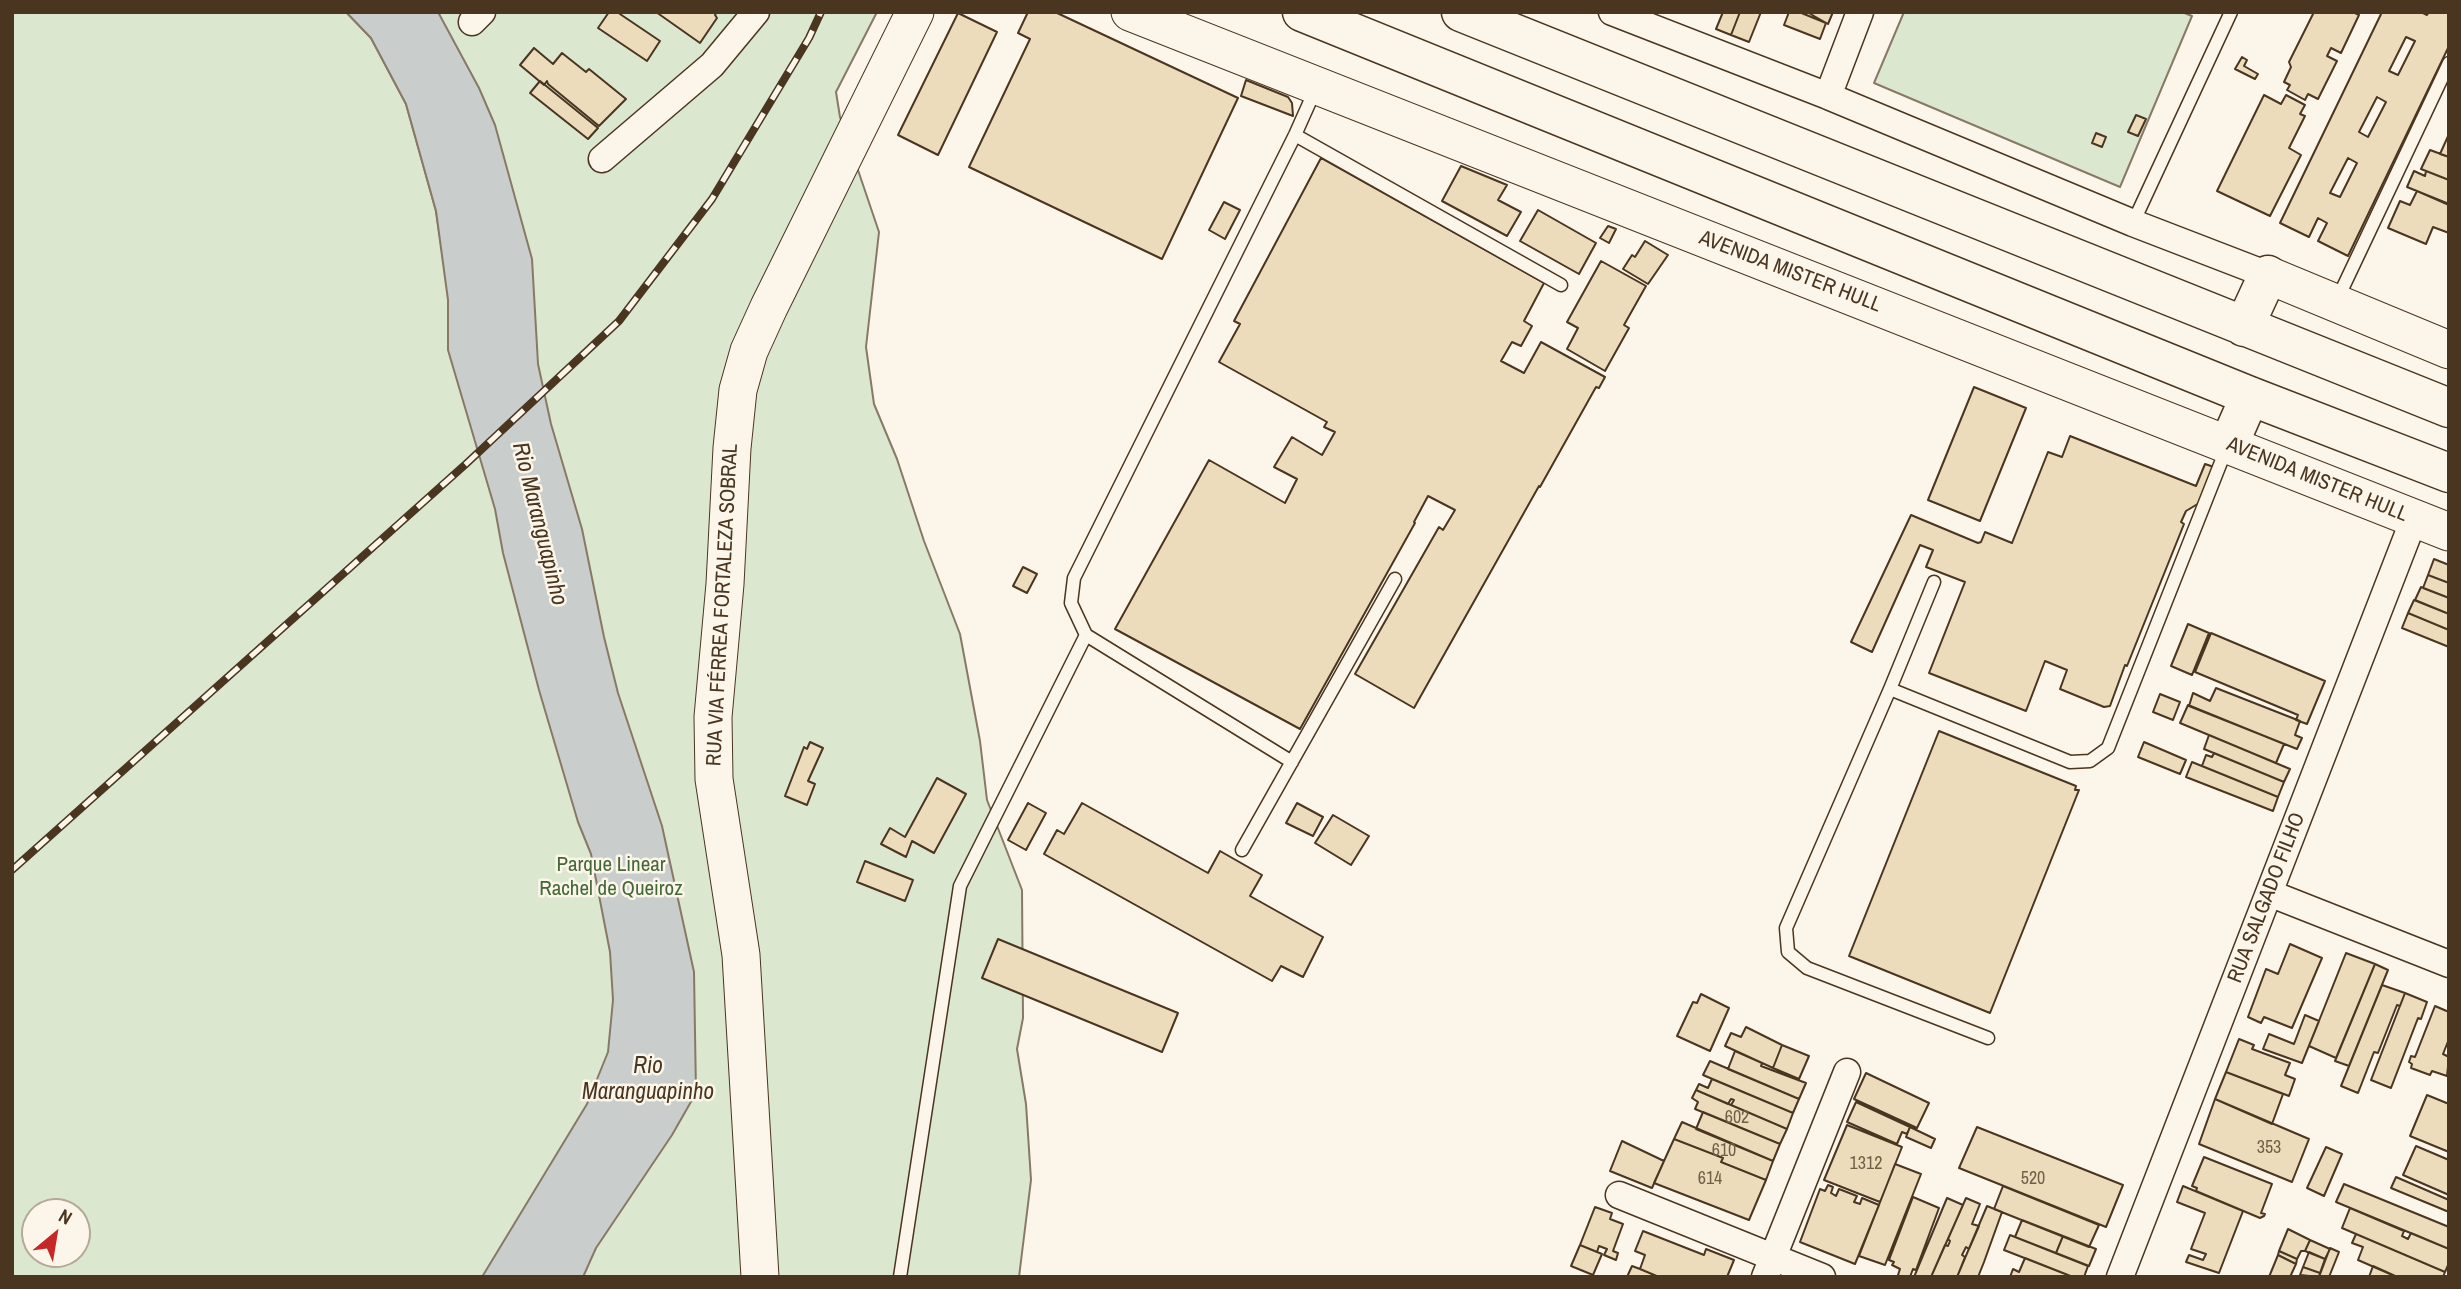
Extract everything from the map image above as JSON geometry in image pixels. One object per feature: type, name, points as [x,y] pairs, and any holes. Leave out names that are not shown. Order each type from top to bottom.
[{"type":"highway","points":[[1302,12],[2250,396],[2449,473]]},
{"type":"highway","points":[[1461,12],[2449,408]]},
{"type":"highway","points":[[2244,327],[2268,275]]},
{"type":"highway","points":[[2228,444],[2250,396]]},
{"type":"main road","name":"RUA VIA FÉRREA FORTALEZA SOBRAL","points":[[760,1277],[741,955],[713,779],[713,717],[738,390],[749,351],[769,307],[915,12]]},
{"type":"main road","name":"AVENIDA MISTER HULL","points":[[1130,12],[2449,533]]},
{"type":"main road","points":[[2268,275],[2449,350]]},
{"type":"street","points":[[602,159],[712,65],[756,12]]},
{"type":"street","points":[[1612,12],[1828,96],[2133,223],[2268,275]]},
{"type":"street","points":[[1828,96],[1860,12]]},
{"type":"street","name":"RUA SALGADO FILHO","points":[[2120,1277],[2414,519]]},
{"type":"street","points":[[2269,893],[2449,964]]},
{"type":"street","points":[[1769,1267],[1847,1072]]},
{"type":"street","points":[[1619,1195],[1769,1267],[1822,1277]]},
{"type":"lane","points":[[2133,223],[2231,12]]},
{"type":"lane","points":[[2336,303],[2449,63]]},
{"type":"lane","points":[[1292,762],[1086,635],[1071,603],[1074,578],[1296,135],[1316,87]]},
{"type":"lane","points":[[1296,135],[1561,285]]},
{"type":"lane","points":[[1890,689],[2070,762],[2090,761],[2108,748],[2228,444]]},
{"type":"lane","points":[[1242,850],[1395,579]]},
{"type":"lane","points":[[1934,582],[1786,928],[1788,952],[1807,968],[1989,1038]]},
{"type":"lane","points":[[900,1277],[961,886],[1086,635]]},
{"type":"green space","name":"Parque Linear Rachel de Queiroz","points":[[12,12],[346,12],[371,38],[406,104],[436,211],[446,278],[477,254],[395,12],[877,12],[836,92],[840,117],[879,232],[866,347],[874,404],[897,459],[924,541],[960,634],[980,741],[987,800],[1022,890],[1023,1018],[1017,1049],[1026,1104],[1031,1180],[1019,1277],[12,1277]]},
{"type":"green space","points":[[1904,12],[2182,12],[2192,16],[2120,187],[1874,83]]},
{"type":"water","name":"Rio Maranguapinho","points":[[346,12],[438,12],[479,88],[495,125],[532,259],[538,364],[551,424],[582,529],[618,693],[662,826],[694,972],[696,1093],[672,1135],[596,1248],[583,1277],[482,1277],[587,1104],[608,1052],[613,1000],[610,952],[591,854],[578,822],[539,690],[503,553],[495,509],[448,350],[448,300],[436,211],[406,104],[371,38]]},
{"type":"building","points":[[609,12],[617,12],[660,41],[647,61],[598,28]]},
{"type":"building","points":[[656,12],[717,12],[717,18],[700,43]]},
{"type":"building","points":[[1028,12],[1055,12],[1238,98],[1162,259],[969,167],[1030,39],[1018,33]]},
{"type":"building","points":[[1723,12],[1740,12],[1731,35],[1716,29]]},
{"type":"building","points":[[1740,12],[1761,12],[1749,42],[1731,35]]},
{"type":"building","points":[[1789,12],[1799,12],[1826,23],[1820,39],[1784,25]]},
{"type":"building","points":[[1807,12],[1833,12],[1828,24]]},
{"type":"building","points":[[2314,12],[2353,12],[2359,15],[2341,53],[2331,48],[2327,56],[2337,61],[2318,99],[2308,94],[2305,100],[2287,90],[2290,85],[2284,82],[2291,67],[2289,62]]},
{"type":"building","points":[[2382,12],[2421,12],[2427,15],[2429,12],[2449,12],[2449,46],[2348,256],[2318,241],[2327,223],[2318,218],[2309,237],[2280,223]],"holes":[[[2406,37],[2415,41],[2398,75],[2389,71]],[[2377,97],[2386,102],[2368,137],[2359,132]],[[2348,158],[2357,163],[2340,197],[2330,193]]]},
{"type":"building","points":[[958,13],[997,32],[938,155],[898,135]]},
{"type":"building","points":[[534,48],[553,64],[562,53],[586,72],[589,69],[626,99],[599,126],[547,81],[544,85],[520,65]]},
{"type":"building","points":[[2242,57],[2247,60],[2244,66],[2258,74],[2255,79],[2235,69]]},
{"type":"building","points":[[1246,80],[1288,97],[1292,103],[1293,116],[1241,96]]},
{"type":"building","points":[[540,81],[598,128],[588,139],[530,93]]},
{"type":"building","points":[[2264,95],[2281,104],[2286,95],[2305,105],[2300,114],[2305,116],[2289,148],[2301,155],[2270,216],[2217,191]]},
{"type":"building","points":[[2136,115],[2146,119],[2138,136],[2128,132]]},
{"type":"building","points":[[2096,133],[2106,137],[2102,147],[2092,143]]},
{"type":"building","points":[[2449,134],[2449,157],[2440,154]]},
{"type":"building","points":[[2430,150],[2449,157],[2449,180],[2421,169]]},
{"type":"building","points":[[1321,158],[1544,283],[1524,321],[1532,326],[1521,346],[1512,342],[1501,361],[1524,373],[1541,342],[1605,377],[1599,388],[1596,387],[1414,708],[1355,674],[1439,527],[1443,530],[1455,510],[1428,496],[1300,729],[1115,629],[1209,460],[1285,503],[1297,479],[1274,467],[1292,437],[1322,455],[1335,432],[1324,427],[1327,422],[1219,362],[1240,324],[1234,321]]},
{"type":"building","points":[[1461,166],[1507,185],[1498,200],[1521,212],[1507,236],[1442,201]]},
{"type":"building","points":[[2414,171],[2425,176],[2426,171],[2449,180],[2449,204],[2407,187]]},
{"type":"building","points":[[2417,191],[2449,205],[2449,233],[2433,227],[2426,244],[2388,228],[2400,201],[2410,205]]},
{"type":"building","points":[[1224,202],[1240,210],[1225,239],[1209,230]]},
{"type":"building","points":[[1538,210],[1596,243],[1579,274],[1520,241]]},
{"type":"building","points":[[1608,226],[1616,229],[1609,243],[1600,238]]},
{"type":"building","points":[[1645,241],[1668,255],[1648,284],[1623,269]]},
{"type":"building","points":[[1601,261],[1646,286],[1624,325],[1629,328],[1605,371],[1567,349],[1578,328],[1567,322]]},
{"type":"building","points":[[1974,387],[2026,408],[1980,521],[1928,500]]},
{"type":"building","points":[[2070,436],[2196,486],[2205,464],[2214,467],[2201,502],[2186,511],[2181,522],[2184,524],[2110,706],[2104,707],[2060,689],[2067,670],[2045,661],[2026,711],[1929,673],[1965,582],[1926,567],[1933,550],[1920,545],[1872,652],[1851,642],[1911,515],[1978,543],[1985,532],[2012,543],[2048,452],[2062,457]]},
{"type":"building","points":[[2434,559],[2449,565],[2449,583],[2428,575]]},
{"type":"building","points":[[1023,567],[1037,574],[1027,593],[1013,586]]},
{"type":"building","points":[[2428,575],[2449,583],[2449,598],[2423,588]]},
{"type":"building","points":[[2421,587],[2449,598],[2449,614],[2415,600]]},
{"type":"building","points":[[2414,600],[2449,614],[2449,630],[2408,613]]},
{"type":"building","points":[[2408,613],[2449,630],[2449,647],[2402,628]]},
{"type":"building","points":[[2188,624],[2209,633],[2192,675],[2171,666]]},
{"type":"building","points":[[2211,633],[2325,681],[2307,724],[2296,720],[2298,715],[2195,672]]},
{"type":"building","points":[[2216,688],[2300,721],[2295,735],[2302,738],[2297,749],[2189,706],[2193,693],[2210,701]]},
{"type":"building","points":[[2160,694],[2180,702],[2173,720],[2153,712]]},
{"type":"building","points":[[2188,705],[2284,744],[2276,763],[2180,723]]},
{"type":"building","points":[[1939,731],[2076,786],[2075,790],[2079,790],[1990,1013],[1849,956]]},
{"type":"building","points":[[2209,735],[2290,769],[2284,782],[2204,749]]},
{"type":"building","points":[[810,742],[823,748],[808,781],[815,784],[807,805],[785,796],[804,747],[807,749]]},
{"type":"building","points":[[2144,742],[2186,760],[2180,774],[2138,757]]},
{"type":"building","points":[[2214,753],[2284,782],[2278,797],[2202,766],[2206,755],[2212,757]]},
{"type":"building","points":[[2192,762],[2278,797],[2273,811],[2186,777]]},
{"type":"building","points":[[937,778],[966,794],[934,853],[912,841],[906,857],[881,844],[890,828],[905,837]]},
{"type":"building","points":[[1028,803],[1046,813],[1026,850],[1008,840]]},
{"type":"building","points":[[1082,803],[1208,873],[1220,851],[1262,875],[1250,896],[1323,937],[1303,977],[1281,966],[1272,981],[1044,854],[1057,830],[1064,834]]},
{"type":"building","points":[[1297,803],[1323,817],[1313,836],[1286,823]]},
{"type":"building","points":[[1333,815],[1369,836],[1351,865],[1315,843]]},
{"type":"building","points":[[865,861],[913,880],[905,901],[857,882]]},
{"type":"building","points":[[998,939],[1178,1013],[1162,1052],[982,978]]},
{"type":"building","points":[[2290,944],[2322,958],[2292,1028],[2264,1017],[2261,1023],[2248,1017],[2266,969],[2278,974]]},
{"type":"building","points":[[2346,953],[2375,964],[2336,1058],[2309,1046]]},
{"type":"building","points":[[2375,964],[2388,970],[2349,1066],[2335,1061]]},
{"type":"building","points":[[2382,985],[2405,993],[2400,1006],[2397,1005],[2378,1053],[2374,1052],[2358,1093],[2341,1086]]},
{"type":"building","points":[[2405,993],[2427,1002],[2421,1019],[2418,1018],[2391,1088],[2371,1080]]},
{"type":"building","points":[[1701,994],[1729,1008],[1710,1051],[1677,1036],[1693,1002],[1697,1003]]},
{"type":"building","points":[[2435,1006],[2449,1012],[2449,1039],[2443,1054],[2449,1057],[2447,1076],[2432,1071],[2430,1075],[2411,1068],[2412,1064],[2409,1062],[2411,1056],[2415,1057]]},
{"type":"building","points":[[2305,1015],[2319,1021],[2302,1063],[2263,1049],[2269,1034],[2294,1044]]},
{"type":"building","points":[[1746,1027],[1782,1045],[1773,1068],[1725,1046],[1731,1033],[1741,1037]]},
{"type":"building","points":[[2239,1039],[2254,1045],[2252,1049],[2290,1063],[2285,1075],[2295,1079],[2289,1096],[2226,1072]]},
{"type":"building","points":[[1782,1045],[1809,1056],[1799,1079],[1773,1068]]},
{"type":"building","points":[[1735,1051],[1762,1063],[1761,1066],[1806,1083],[1799,1099],[1728,1069]]},
{"type":"building","points":[[1710,1061],[1799,1099],[1793,1113],[1703,1075]]},
{"type":"building","points":[[2226,1072],[2283,1094],[2272,1124],[2215,1099]]},
{"type":"building","points":[[1866,1073],[1929,1103],[1917,1128],[1854,1099]]},
{"type":"building","points":[[1712,1079],[1793,1113],[1787,1129],[1731,1105],[1734,1100],[1731,1099],[1728,1104],[1696,1090],[1699,1084],[1708,1088]]},
{"type":"building","points":[[1696,1090],[1787,1129],[1780,1144],[1695,1109],[1698,1102],[1692,1098]]},
{"type":"building","points":[[2427,1095],[2449,1104],[2449,1152],[2410,1136]]},
{"type":"building","points":[[2215,1099],[2309,1139],[2292,1182],[2199,1144]]},
{"type":"building","points":[[1856,1102],[1910,1127],[1907,1134],[1902,1132],[1897,1144],[1847,1122]]},
{"type":"building","points":[[1703,1112],[1780,1144],[1773,1161],[1696,1129]]},
{"type":"building","points":[[1682,1122],[1773,1161],[1766,1180],[1721,1162],[1723,1158],[1674,1139]]},
{"type":"building","points":[[1847,1125],[1902,1147],[1880,1202],[1824,1180]]},
{"type":"building","points":[[1910,1127],[1935,1139],[1931,1148],[1906,1137]]},
{"type":"building","points":[[1977,1127],[2123,1185],[2106,1227],[1959,1168]]},
{"type":"building","points":[[1674,1139],[1723,1158],[1721,1162],[1766,1180],[1749,1220],[1654,1183]]},
{"type":"building","points":[[1622,1141],[1664,1161],[1652,1188],[1610,1171]]},
{"type":"building","points":[[2416,1146],[2449,1160],[2449,1195],[2403,1175]]},
{"type":"building","points":[[2326,1147],[2342,1154],[2324,1196],[2307,1188]]},
{"type":"building","points":[[2204,1157],[2272,1184],[2261,1213],[2265,1214],[2264,1216],[2260,1218],[2196,1191],[2197,1188],[2192,1186]]},
{"type":"building","points":[[1895,1164],[1921,1174],[1885,1265],[1859,1256]]},
{"type":"building","points":[[2396,1177],[2449,1200],[2449,1212],[2391,1188]]},
{"type":"building","points":[[2344,1184],[2449,1227],[2449,1249],[2336,1202]]},
{"type":"building","points":[[1828,1185],[1833,1187],[1831,1193],[1836,1196],[1839,1189],[1857,1196],[1854,1202],[1860,1204],[1862,1198],[1879,1205],[1855,1264],[1800,1242],[1820,1189],[1825,1191]]},
{"type":"building","points":[[2003,1186],[2099,1225],[2089,1247],[1994,1209]]},
{"type":"building","points":[[2183,1186],[2243,1211],[2219,1273],[2186,1262],[2189,1255],[2203,1260],[2206,1254],[2191,1249],[2205,1213],[2177,1202]]},
{"type":"building","points":[[1913,1197],[1939,1208],[1916,1270],[1913,1269],[1910,1277],[1901,1277],[1898,1275],[1900,1269],[1889,1260]]},
{"type":"building","points":[[1947,1198],[1963,1205],[1931,1277],[1914,1277]]},
{"type":"building","points":[[1966,1198],[1980,1204],[1972,1224],[1979,1226],[1969,1249],[1966,1247],[1962,1255],[1965,1257],[1957,1277],[1931,1277],[1945,1245],[1948,1246],[1948,1239]]},
{"type":"building","points":[[1987,1206],[2002,1212],[1978,1277],[1957,1277]]},
{"type":"building","points":[[1595,1207],[1612,1213],[1610,1219],[1623,1224],[1613,1251],[1618,1253],[1616,1260],[1604,1255],[1607,1249],[1599,1246],[1597,1252],[1580,1245]]},
{"type":"building","points":[[2350,1208],[2404,1231],[2402,1236],[2408,1239],[2411,1233],[2449,1249],[2449,1263],[2445,1272],[2342,1228]]},
{"type":"building","points":[[2022,1220],[2063,1236],[2056,1253],[2015,1237]]},
{"type":"building","points":[[2288,1229],[2310,1240],[2297,1259],[2279,1251]]},
{"type":"building","points":[[1643,1231],[1704,1255],[1706,1249],[1734,1260],[1727,1277],[1659,1277],[1640,1269],[1645,1255],[1635,1251]]},
{"type":"building","points":[[2356,1234],[2445,1272],[2443,1277],[2397,1277],[2358,1260],[2363,1247],[2352,1243]]},
{"type":"building","points":[[2010,1235],[2088,1266],[2084,1277],[2073,1277],[2004,1250]]},
{"type":"building","points":[[2063,1236],[2096,1249],[2089,1266],[2056,1253]]},
{"type":"building","points":[[2310,1240],[2330,1249],[2325,1259],[2305,1251]]},
{"type":"building","points":[[1580,1245],[1602,1254],[1593,1275],[1571,1266]]},
{"type":"building","points":[[2330,1248],[2339,1252],[2329,1277],[2319,1277]]},
{"type":"building","points":[[2279,1251],[2297,1259],[2296,1264],[2278,1255]]},
{"type":"building","points":[[2309,1252],[2325,1259],[2320,1273],[2303,1267]]},
{"type":"building","points":[[2278,1255],[2296,1264],[2290,1277],[2269,1277]]},
{"type":"building","points":[[2025,1258],[2073,1277],[2010,1277],[2013,1269],[2019,1272]]},
{"type":"building","points":[[1632,1266],[1640,1269],[1659,1277],[1627,1277]]},
{"type":"building","points":[[2373,1266],[2393,1275],[2397,1277],[2369,1277]]},
{"type":"building","points":[[2303,1267],[2320,1273],[2319,1277],[2300,1275]]},
{"type":"railway","points":[[12,870],[467,463],[619,321],[712,199],[809,38],[821,12]]}]
